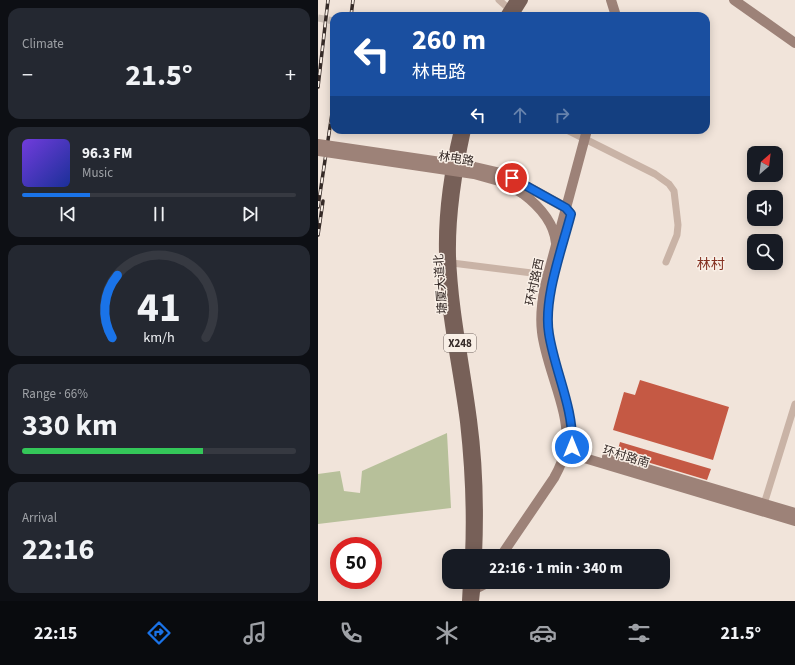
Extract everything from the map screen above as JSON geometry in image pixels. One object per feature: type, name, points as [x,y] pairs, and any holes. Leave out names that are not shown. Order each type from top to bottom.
[{"type":"main road","points":[[510,12],[515,0]]},
{"type":"main road","points":[[511,12],[523,0]]},
{"type":"main road","points":[[611,0],[615,12]]},
{"type":"main road","points":[[734,0],[795,43]]},
{"type":"main road","name":"塘厦大道北","points":[[457,134],[446,205],[444,255],[448,314],[468,451],[471,507],[470,549]]},
{"type":"main road","name":"塘厦大道北","points":[[465,134],[456,180],[453,206],[452,263],[456,313],[475,450],[478,507],[478,549]]},
{"type":"main road","name":"环村路西","points":[[506,549],[554,478],[570,449],[565,419],[545,348],[541,318],[542,302],[563,213],[587,155],[586,135]]},
{"type":"main road","name":"林电路","points":[[318,144],[475,167],[501,173],[563,213]]},
{"type":"main road","name":"林电路","points":[[318,151],[474,174],[524,189],[546,217],[555,237],[556,247]]},
{"type":"main road","points":[[546,217],[551,220],[563,213]]},
{"type":"main road","name":"环村路西","points":[[514,549],[559,482],[565,470],[573,431],[548,333],[548,304],[552,288],[563,213]]},
{"type":"main road","name":"环村路南","points":[[570,449],[795,513]]},
{"type":"main road","name":"环村路南","points":[[570,449],[795,521]]},
{"type":"main road","points":[[466,601],[470,589]]},
{"type":"main road","points":[[473,589],[474,601]]},
{"type":"street","points":[[499,0],[508,12]]},
{"type":"street","points":[[586,135],[655,174],[668,184],[674,191],[678,225],[677,235],[666,262]]},
{"type":"street","points":[[452,263],[548,275]]},
{"type":"street","points":[[764,504],[795,404]]},
{"type":"green space","points":[[447,433],[451,508],[318,524],[318,474],[340,471],[344,491],[360,493],[362,471]]},
{"type":"building","points":[[640,380],[729,407],[713,460],[613,430],[624,392],[635,395]]},
{"type":"building","points":[[620,442],[711,469],[707,480],[617,453]]},
{"type":"tunnel","points":[[318,18],[330,20]]},
{"type":"railway","points":[[318,87],[328,0]]},
{"type":"railway","points":[[352,12],[353,0]]},
{"type":"railway","points":[[318,207],[330,127]]},
{"type":"railway","points":[[318,235],[323,201]]},
{"type":"district","name":"林村","points":[[711,265]]},
{"type":"route","points":[[512,178],[566,208],[571,214],[548,304],[548,333],[571,419],[573,431],[572,447]]}]
